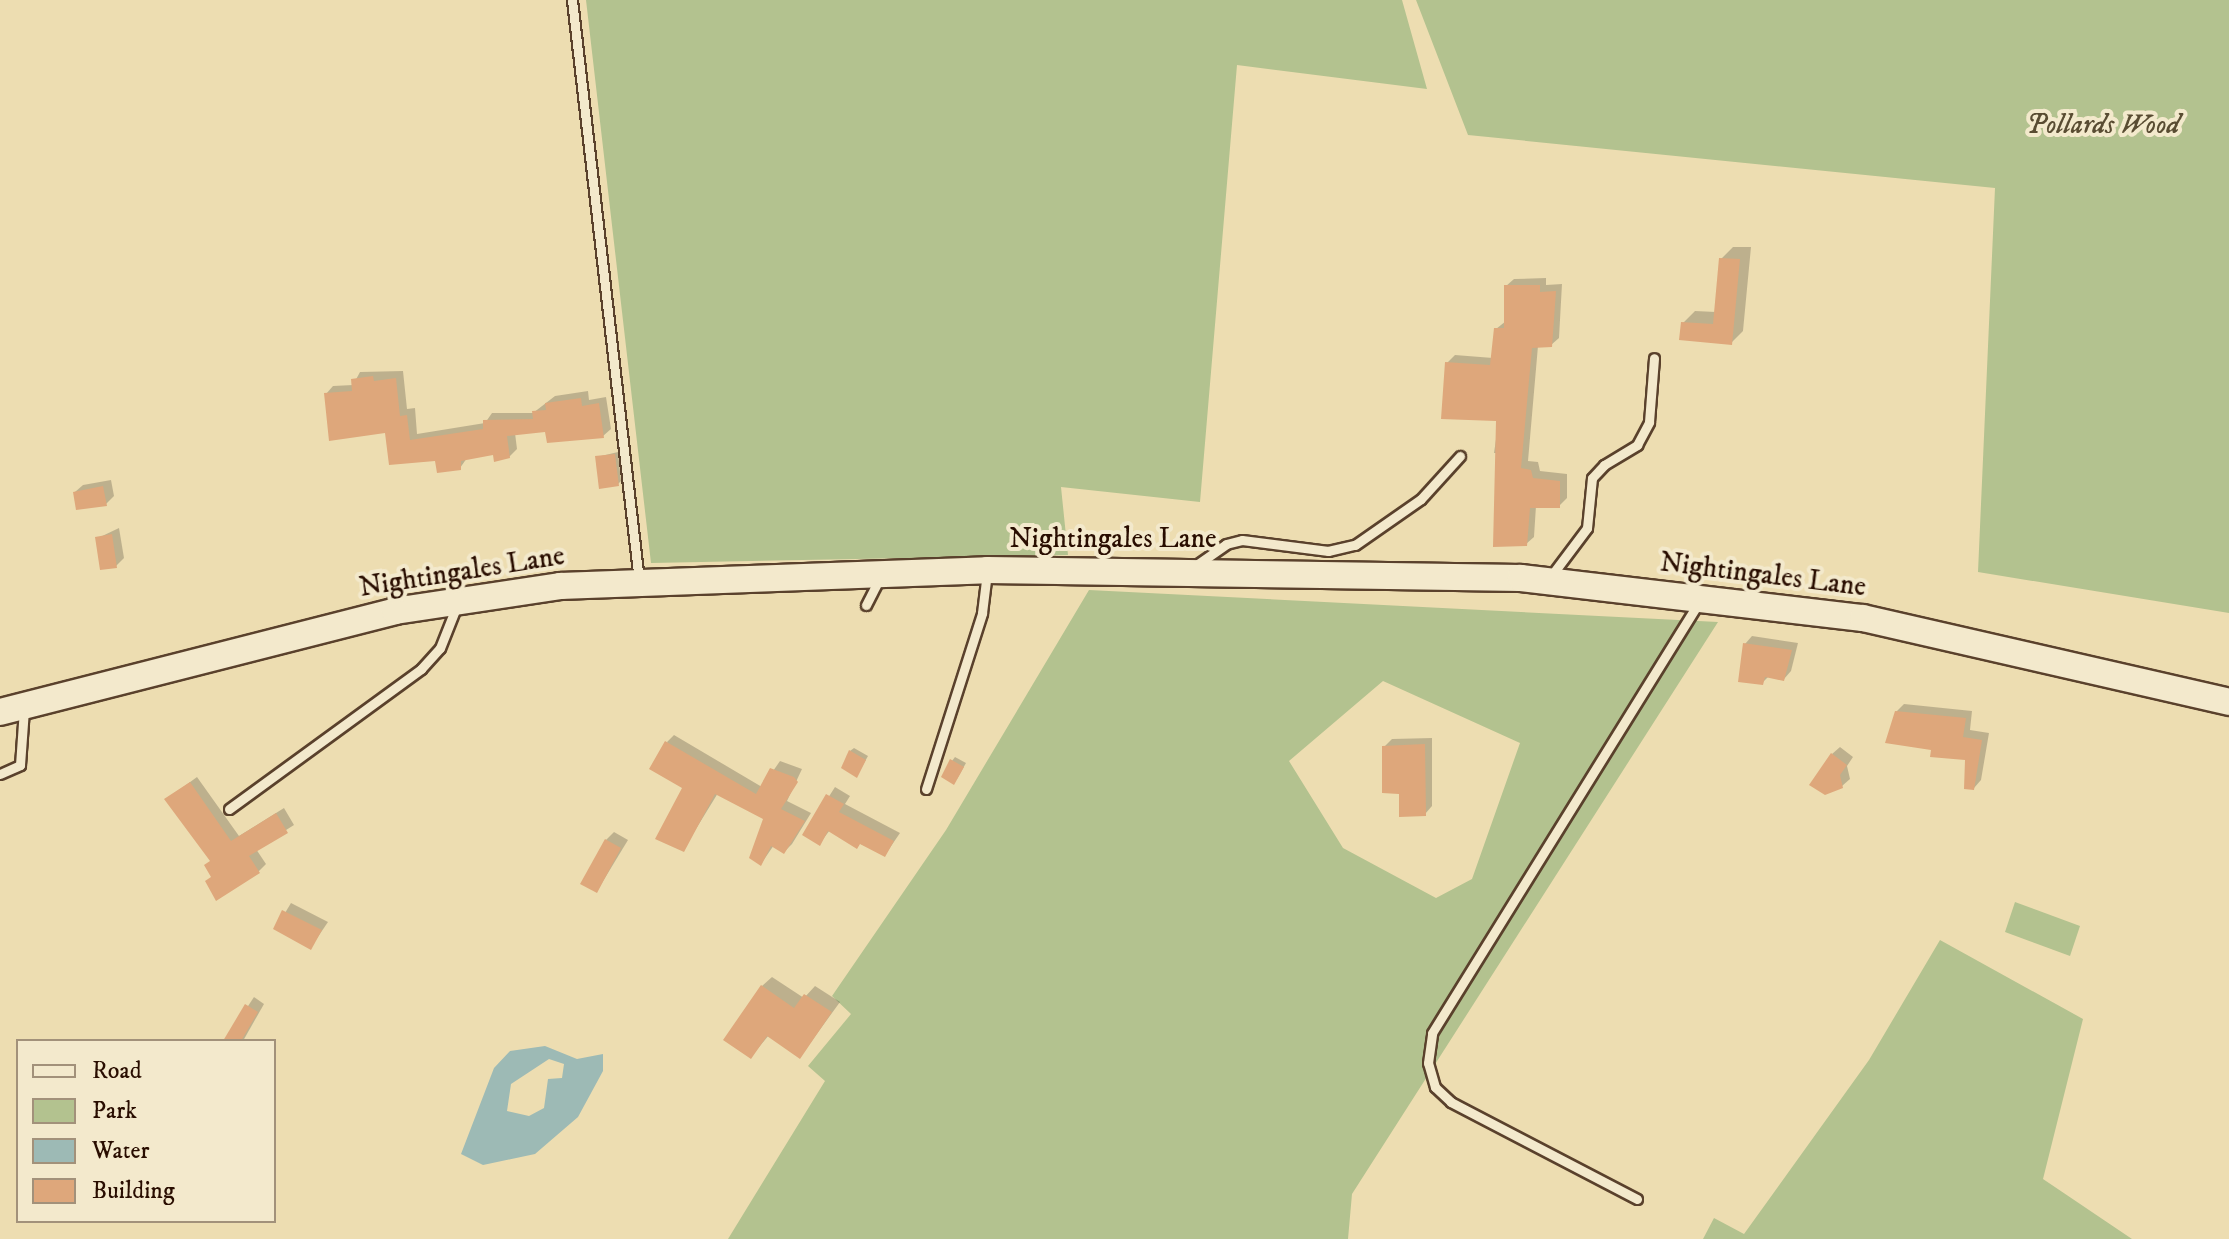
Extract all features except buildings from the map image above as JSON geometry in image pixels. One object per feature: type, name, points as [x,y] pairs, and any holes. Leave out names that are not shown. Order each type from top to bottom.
[{"type":"main road","name":"Nightingales Lane","points":[[12,709],[395,611],[560,586],[639,581],[880,578],[987,570],[1190,571],[1546,581],[1863,618],[2229,702]]},
{"type":"lane","points":[[572,0],[639,581]]},
{"type":"lane","points":[[1546,581],[1587,528],[1592,478],[1637,445],[1649,422],[1654,358]]},
{"type":"lane","points":[[1190,571],[1226,544],[1242,540],[1328,551],[1355,545],[1421,499],[1460,456]]},
{"type":"lane","points":[[926,789],[982,613],[987,570]]},
{"type":"lane","points":[[866,605],[880,578]]},
{"type":"lane","points":[[1637,1199],[1451,1102],[1435,1087],[1428,1063],[1432,1033],[1701,600]]},
{"type":"lane","points":[[229,809],[421,669],[440,648],[458,602]]},
{"type":"lane","points":[[0,774],[20,765],[12,709]]},
{"type":"green space","points":[[586,0],[1402,0],[1427,89],[1237,65],[1200,502],[1061,487],[1068,555],[651,563]]},
{"type":"green space","name":"Pollards Wood","points":[[1416,0],[2229,0],[2229,613],[1978,572],[1995,188],[1468,135]]},
{"type":"green space","points":[[1089,590],[1718,622],[1352,1194],[1348,1239],[728,1239],[825,1081],[808,1066],[851,1014],[832,996],[946,830]],"holes":[[[1383,681],[1520,743],[1472,879],[1436,898],[1343,848],[1289,761]]]},
{"type":"green space","points":[[2015,902],[2080,926],[2070,956],[2005,932]]},
{"type":"green space","points":[[1940,940],[2083,1019],[2043,1179],[2132,1239],[1703,1239],[1714,1218],[1744,1234],[1869,1060]]},
{"type":"water","points":[[545,1046],[577,1059],[603,1054],[603,1071],[578,1117],[535,1154],[483,1165],[461,1154],[494,1068],[510,1051]],"holes":[[[549,1059],[564,1064],[562,1078],[548,1079],[544,1108],[529,1116],[507,1111],[511,1084]]]}]
